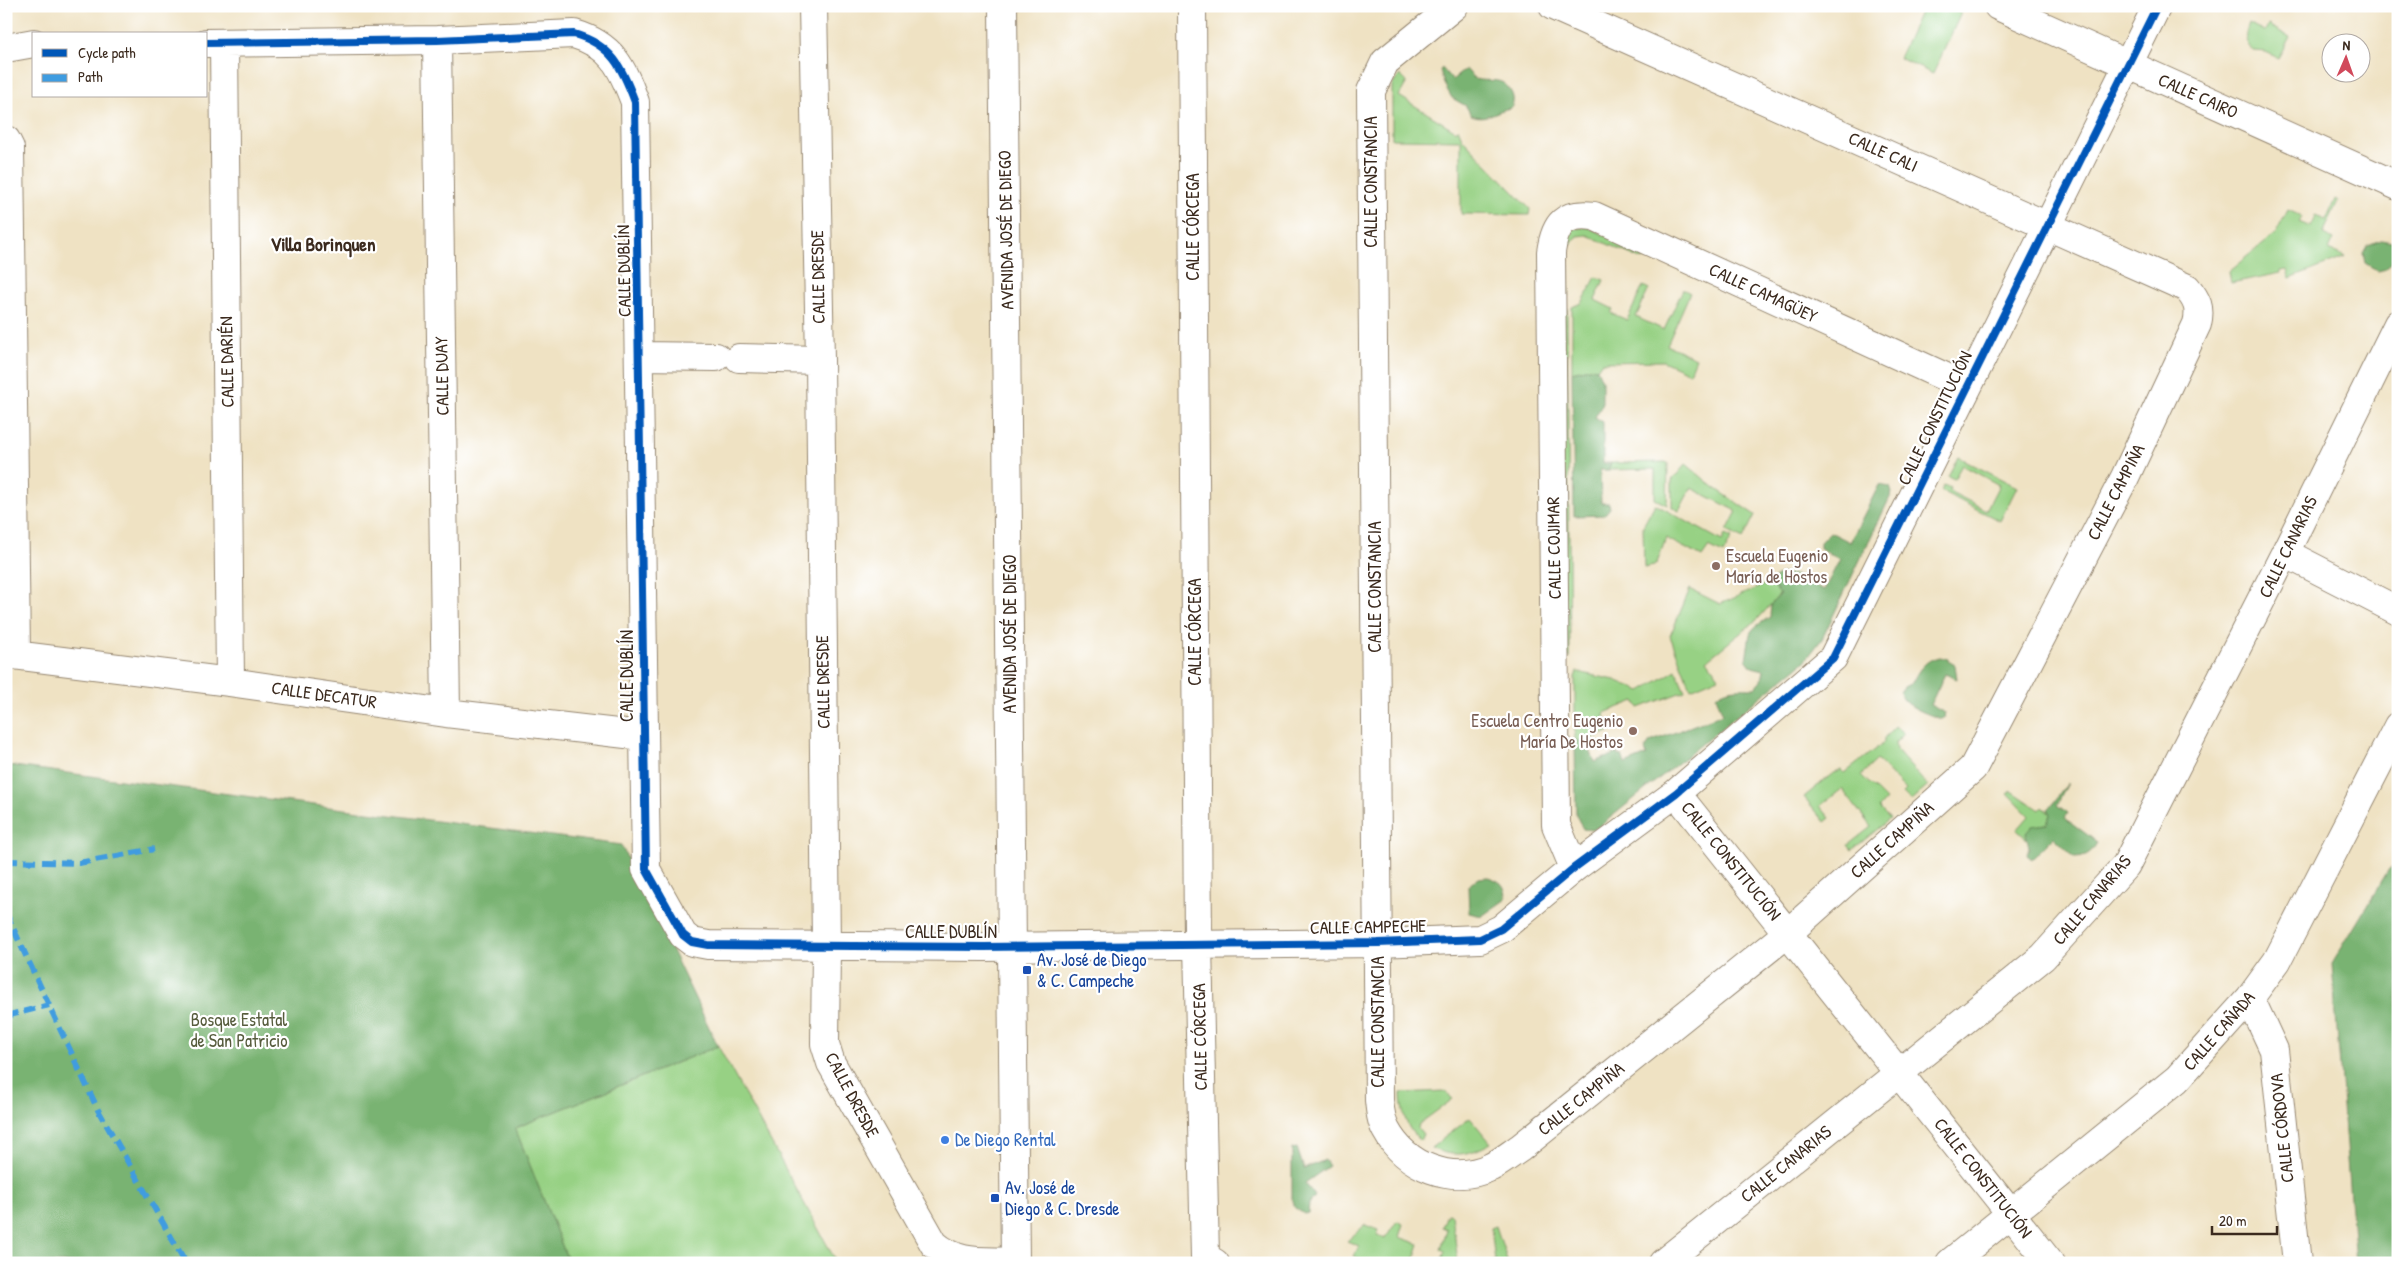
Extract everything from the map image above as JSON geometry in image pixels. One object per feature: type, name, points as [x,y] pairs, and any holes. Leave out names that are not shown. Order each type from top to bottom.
[{"type":"street","name":"CALLE DRESDE","points":[[813,6],[820,360],[826,947],[824,1013],[826,1044],[831,1063],[934,1244],[944,1253],[960,1260],[1015,1262]]},
{"type":"street","name":"AVENIDA JOSÉ DE DIEGO","points":[[1003,6],[1015,1262]]},
{"type":"street","name":"CALLE CÓRCEGA","points":[[1192,6],[1198,944],[1210,1260]]},
{"type":"street","name":"CALLE CONSTANCIA","points":[[1399,1148],[1385,1128],[1379,1100],[1371,91],[1386,62],[1454,6]]},
{"type":"street","name":"CALLE CALI","points":[[1553,6],[2187,288],[2197,300],[2200,312]]},
{"type":"street","name":"CALLE CAIRO","points":[[1998,6],[2398,186]]},
{"type":"street","name":"CALLE CONSTITUCIÓN","points":[[2050,1263],[1676,793],[1832,658],[2157,6]]},
{"type":"street","name":"CALLE DUBLÍN","points":[[215,43],[437,40],[574,34],[588,38],[602,46],[617,61],[626,77],[635,102],[640,356],[642,736],[646,869],[683,935],[692,942],[708,945],[826,947],[1012,946]]},
{"type":"street","name":"CALLE DUAY","points":[[437,40],[446,713]]},
{"type":"street","points":[[6,48],[32,43]]},
{"type":"street","name":"CALLE DARIÉN","points":[[215,43],[230,682]]},
{"type":"street","points":[[6,140],[10,148],[11,654]]},
{"type":"street","name":"CALLE CAMAGÜEY","points":[[1559,226],[1568,218],[1580,214],[1594,216],[1967,387]]},
{"type":"street","name":"CALLE COJIMAR","points":[[1559,226],[1554,237],[1551,252],[1556,825],[1574,868]]},
{"type":"street","name":"CALLE CAMPIÑA","points":[[1399,1148],[1423,1167],[1441,1173],[1459,1175],[1491,1167],[1520,1148],[1788,932],[1973,768],[2125,477],[2197,324],[2200,312]]},
{"type":"street","name":"CALLE CANARIAS","points":[[1663,1263],[2043,957],[2126,865],[2286,553],[2398,324]]},
{"type":"street","points":[[640,356],[820,360]]},
{"type":"street","points":[[2286,553],[2398,611]]},
{"type":"street","name":"CALLE DECATUR","points":[[11,654],[230,682],[446,713],[642,736]]},
{"type":"street","name":"CALLE CAÑADA","points":[[1950,1263],[2177,1079],[2250,998],[2277,961],[2398,726]]},
{"type":"street","name":"CALLE CAMPECHE","points":[[1012,946],[1378,943],[1480,939],[1501,929],[1574,868],[1676,793]]},
{"type":"street","name":"CALLE CÓRDOVA","points":[[2250,998],[2274,1050],[2297,1263]]},
{"type":"green space","points":[[1923,6],[1947,6],[1961,13],[1933,74],[1899,58]]},
{"type":"green space","points":[[2249,23],[2265,31],[2268,25],[2290,37],[2278,58],[2266,52],[2253,51],[2246,41],[2246,31]]},
{"type":"green space","points":[[1442,68],[1452,80],[1466,69],[1475,79],[1504,83],[1513,96],[1511,108],[1482,117],[1471,115],[1466,106],[1452,98],[1444,84],[1440,70]]},
{"type":"green space","points":[[1400,75],[1407,82],[1399,96],[1456,131],[1458,128],[1462,138],[1530,209],[1529,215],[1461,214],[1461,140],[1392,139],[1392,85]]},
{"type":"green space","points":[[2335,199],[2338,201],[2323,234],[2334,239],[2329,250],[2346,257],[2290,279],[2287,270],[2280,271],[2281,273],[2231,283],[2229,271],[2276,233],[2288,210],[2301,216],[2299,222],[2311,227],[2315,216],[2326,220]]},
{"type":"green space","points":[[1587,227],[1645,253],[1643,260],[1587,235],[1578,236],[1568,247],[1568,295],[1560,296],[1560,248],[1572,229]]},
{"type":"green space","points":[[2381,240],[2398,243],[2398,255],[2386,269],[2378,271],[2365,263],[2363,253],[2367,246]]},
{"type":"green space","points":[[1596,277],[1604,280],[1595,300],[1613,309],[1611,313],[1627,320],[1643,286],[1649,289],[1636,317],[1664,330],[1683,289],[1690,293],[1667,345],[1696,358],[1690,373],[1663,361],[1602,362],[1597,369],[1589,368],[1572,372],[1572,307],[1582,303]]},
{"type":"green space","points":[[1567,308],[1570,658],[1562,652],[1561,309]]},
{"type":"green space","points":[[1589,368],[1597,369],[1602,380],[1602,405],[1595,417],[1603,422],[1603,463],[1611,463],[1608,470],[1600,470],[1601,503],[1609,503],[1610,508],[1604,515],[1574,516],[1572,372]]},
{"type":"green space","points":[[1958,457],[2017,487],[2000,521],[1941,491],[1944,485],[1950,488],[1949,491],[1986,510],[1999,485],[1962,465],[1954,479],[1948,476]]},
{"type":"green space","points":[[1611,463],[1668,463],[1667,505],[1655,499],[1655,469],[1608,470]]},
{"type":"green space","points":[[1686,464],[1715,488],[1755,515],[1743,539],[1727,531],[1737,511],[1691,488],[1679,511],[1672,507],[1672,480]]},
{"type":"green space","points":[[1879,485],[1890,487],[1892,493],[1822,639],[1805,661],[1600,826],[1592,830],[1583,829],[1576,815],[1575,741],[1586,741],[1595,762],[1618,753],[1619,756],[1622,755],[1625,764],[1647,755],[1645,749],[1650,742],[1723,714],[1716,696],[1720,693],[1734,688],[1755,688],[1762,680],[1764,670],[1752,667],[1746,659],[1749,637],[1756,626],[1770,617],[1771,604],[1780,595],[1771,582],[1776,576],[1789,574],[1804,579],[1824,590],[1840,559],[1820,548],[1820,542],[1830,532],[1850,542]]},
{"type":"green space","points":[[1655,504],[1722,541],[1725,535],[1732,538],[1723,554],[1709,547],[1702,557],[1666,538],[1657,563],[1654,566],[1644,568],[1643,526]]},
{"type":"green space","points":[[1771,582],[1780,594],[1758,619],[1707,660],[1719,677],[1691,689],[1670,636],[1690,589],[1720,604]]},
{"type":"green space","points":[[1940,657],[1948,659],[1948,661],[1955,665],[1957,679],[1945,674],[1930,705],[1945,713],[1944,718],[1941,719],[1910,705],[1905,701],[1900,692],[1904,687],[1912,683],[1926,663]]},
{"type":"green space","points":[[1676,670],[1685,691],[1639,708],[1635,701],[1604,713],[1610,731],[1586,741],[1575,741],[1575,677],[1577,672],[1615,680],[1641,691]]},
{"type":"green space","points":[[1895,726],[1904,734],[1895,743],[1896,750],[1928,786],[1911,801],[1903,793],[1906,790],[1877,760],[1861,775],[1886,800],[1879,808],[1890,819],[1852,850],[1848,845],[1871,827],[1842,789],[1820,806],[1830,818],[1825,822],[1804,797],[1832,774],[1842,770],[1845,773],[1884,742],[1884,738]]},
{"type":"green space","name":"Bosque Estatal de San Patricio","points":[[6,765],[621,845],[718,1046],[515,1128],[569,1263],[6,1263]]},
{"type":"green space","points":[[2068,783],[2057,805],[2068,813],[2065,818],[2097,842],[2086,855],[2075,857],[2054,837],[2032,859],[2027,855],[2029,847],[2026,833],[2032,826],[2047,824],[2050,814],[2048,810]]},
{"type":"green space","points":[[2012,791],[2040,810],[2042,807],[2050,814],[2047,824],[2039,825],[2026,833],[2028,840],[2017,830],[2029,816],[2008,794]]},
{"type":"green space","points":[[2398,863],[2398,1263],[2355,1263],[2332,964],[2389,869]]},
{"type":"green space","points":[[1488,877],[1502,884],[1506,899],[1482,916],[1469,913],[1468,886],[1478,878]]},
{"type":"green space","points":[[718,1046],[837,1263],[569,1263],[515,1128]]},
{"type":"green space","points":[[1444,1091],[1453,1099],[1419,1124],[1418,1128],[1423,1134],[1420,1141],[1411,1131],[1405,1119],[1401,1093]]},
{"type":"green space","points":[[1470,1118],[1491,1143],[1475,1151],[1461,1154],[1446,1153],[1431,1148]]},
{"type":"green space","points":[[1297,1148],[1304,1169],[1325,1160],[1329,1166],[1305,1183],[1315,1196],[1309,1204],[1308,1213],[1304,1214],[1295,1208],[1292,1201],[1292,1149]]},
{"type":"green space","points":[[1447,1214],[1452,1215],[1458,1263],[1441,1263],[1445,1251],[1441,1249],[1447,1229],[1442,1227]]},
{"type":"green space","points":[[1397,1221],[1403,1224],[1399,1237],[1419,1244],[1413,1263],[1388,1263],[1384,1261],[1383,1263],[1366,1263],[1354,1256],[1359,1246],[1347,1241],[1365,1225],[1379,1230],[1377,1235],[1385,1239]]},
{"type":"green space","points":[[1496,1226],[1508,1263],[1484,1263],[1495,1261],[1491,1228]]},
{"type":"marked path","points":[[6,861],[79,863],[154,849]]},
{"type":"marked path","points":[[6,913],[98,1110],[186,1263]]},
{"type":"marked path","points":[[6,1016],[49,1005]]},
{"type":"cycle path","points":[[208,43],[437,40],[574,34],[598,44],[607,51],[620,68],[635,102],[646,869],[683,935],[692,942],[708,945],[984,947],[1378,943],[1480,939],[1501,929],[1574,868],[1676,793],[1833,658],[2157,6]]},
{"type":"place","name":"Escuela Eugenio María de Hostos","points":[[1716,566]]},
{"type":"place","name":"Escuela Centro Eugenio María De Hostos","points":[[1633,731]]},
{"type":"place","name":"Av. José de Diego & C. Campeche","points":[[1027,970]]},
{"type":"place","name":"De Diego Rental","points":[[945,1140]]},
{"type":"place","name":"Av. José de Diego & C. Dresde","points":[[995,1198]]},
{"type":"district","name":"Villa Borinquen","points":[[323,244]]}]
